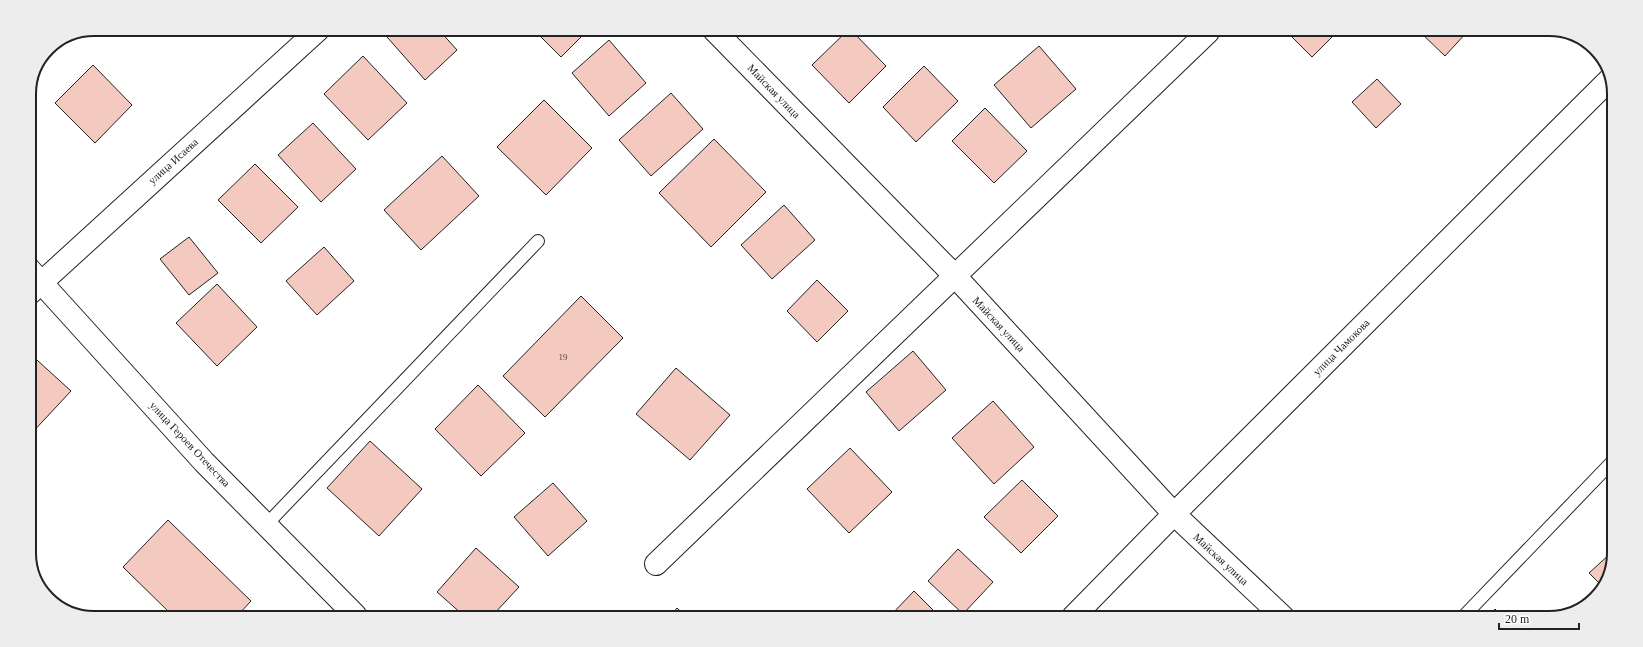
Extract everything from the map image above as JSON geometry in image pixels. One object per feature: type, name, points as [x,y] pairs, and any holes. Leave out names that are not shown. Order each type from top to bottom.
[{"type":"street","name":"улица Исаева","points":[[36,278],[311,36]]},
{"type":"street","name":"Майская улица","points":[[720,36],[955,276],[1174,514],[1277,611]]},
{"type":"street","points":[[656,564],[1204,36]]},
{"type":"street","name":"улица Чамокова","points":[[1079,611],[1174,514],[1606,83]]},
{"type":"street","name":"улица Героев Отечества","points":[[36,284],[204,462],[351,611]]},
{"type":"lane","points":[[266,525],[538,242]]},
{"type":"lane","points":[[1469,611],[1607,467]]},
{"type":"building","points":[[444,36],[457,50],[425,80],[387,37]]},
{"type":"building","points":[[540,36],[582,36],[561,57]]},
{"type":"building","points":[[842,36],[857,36],[886,66],[849,103],[812,65]]},
{"type":"building","points":[[1291,36],[1333,36],[1312,57]]},
{"type":"building","points":[[1424,36],[1463,36],[1445,56]]},
{"type":"building","points":[[609,40],[646,83],[609,116],[572,73]]},
{"type":"building","points":[[1039,46],[1076,89],[1031,128],[994,85]]},
{"type":"building","points":[[363,56],[407,103],[368,140],[324,94]]},
{"type":"building","points":[[93,65],[132,105],[95,143],[55,103]]},
{"type":"building","points":[[924,66],[958,101],[916,142],[883,107]]},
{"type":"building","points":[[1377,79],[1401,104],[1376,128],[1352,102]]},
{"type":"building","points":[[671,93],[703,129],[651,176],[619,140]]},
{"type":"building","points":[[544,100],[592,148],[546,195],[497,147]]},
{"type":"building","points":[[985,108],[1027,151],[994,183],[952,141]]},
{"type":"building","points":[[313,123],[356,169],[321,202],[278,155]]},
{"type":"building","points":[[714,139],[766,192],[711,247],[659,193]]},
{"type":"building","points":[[442,156],[479,196],[421,250],[384,210]]},
{"type":"building","points":[[255,164],[298,207],[261,243],[218,200]]},
{"type":"building","points":[[784,205],[815,240],[772,279],[741,245]]},
{"type":"building","points":[[189,237],[218,273],[189,295],[160,259]]},
{"type":"building","points":[[324,247],[354,281],[317,315],[286,281]]},
{"type":"building","points":[[817,280],[848,311],[817,342],[787,311]]},
{"type":"building","points":[[217,284],[257,327],[217,366],[176,323]]},
{"type":"building","points":[[581,296],[623,338],[545,417],[503,376]]},
{"type":"building","points":[[913,351],[946,390],[899,431],[866,392]]},
{"type":"building","points":[[37,360],[71,391],[36,428]]},
{"type":"building","points":[[676,368],[730,415],[690,460],[636,414]]},
{"type":"building","points":[[478,385],[525,433],[481,476],[435,429]]},
{"type":"building","points":[[993,401],[1034,447],[994,484],[952,438]]},
{"type":"building","points":[[370,441],[422,489],[379,536],[327,488]]},
{"type":"building","points":[[850,448],[892,492],[849,533],[807,489]]},
{"type":"building","points":[[1022,480],[1058,516],[1021,553],[984,517]]},
{"type":"building","points":[[553,483],[587,521],[548,556],[514,517]]},
{"type":"building","points":[[168,520],[251,601],[242,611],[168,611],[123,567]]},
{"type":"building","points":[[476,548],[519,587],[497,611],[458,611],[437,592]]},
{"type":"building","points":[[958,549],[993,582],[966,611],[960,611],[928,581]]},
{"type":"building","points":[[1607,557],[1604,572],[1599,583],[1589,573]]},
{"type":"building","points":[[914,591],[934,611],[895,611]]}]
